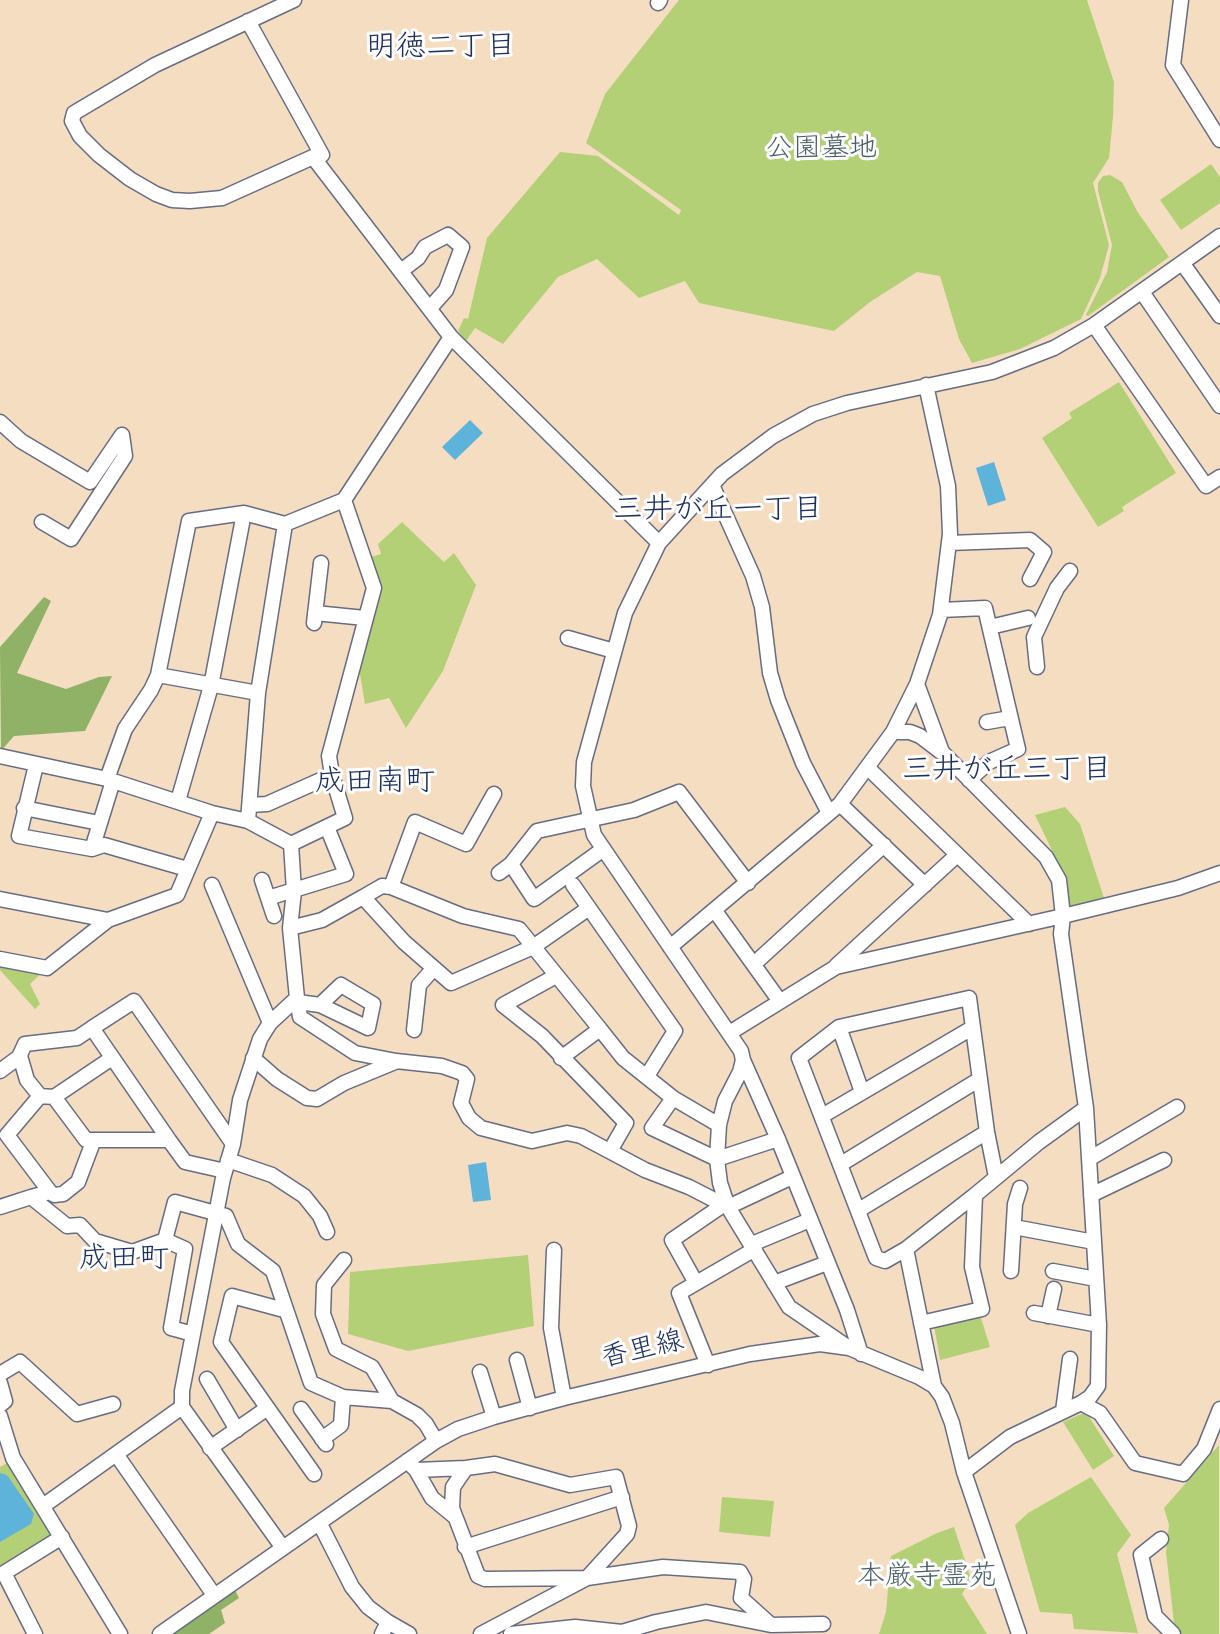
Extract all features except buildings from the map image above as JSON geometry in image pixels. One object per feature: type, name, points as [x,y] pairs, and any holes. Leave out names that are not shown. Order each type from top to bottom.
[{"type":"street","points":[[248,21],[322,155],[222,198],[172,200],[130,179],[80,136],[72,121],[74,113],[155,65],[248,21],[294,0]]},
{"type":"street","points":[[1181,0],[1173,65],[1220,140]]},
{"type":"street","points":[[313,157],[451,337],[659,543]]},
{"type":"street","points":[[401,271],[418,258],[425,247],[448,235],[462,247],[446,290],[430,308]]},
{"type":"street","points":[[855,1351],[827,1263],[741,1051],[731,1032],[602,850],[590,820],[583,786],[584,762],[625,613],[659,543],[731,466],[763,442],[813,414],[867,397],[992,372],[1054,348],[1094,325],[1220,236]]},
{"type":"street","points":[[1183,264],[1220,316]]},
{"type":"street","points":[[1142,292],[1220,406]]},
{"type":"street","points":[[1094,325],[1206,486],[1220,477]]},
{"type":"street","points":[[92,849],[125,729],[158,675],[189,521],[244,513],[285,524],[344,500],[451,337]]},
{"type":"street","points":[[670,947],[834,809],[893,732],[917,684],[941,610],[949,543],[948,486],[926,385]]},
{"type":"street","points":[[0,422],[21,441],[90,482],[122,435],[125,456],[71,539],[42,522]]},
{"type":"street","points":[[712,485],[753,576],[762,607],[770,673],[803,763],[834,809],[884,845],[925,885]]},
{"type":"street","points":[[291,844],[345,818],[329,756],[374,588],[344,500]]},
{"type":"street","points":[[178,801],[211,686],[244,513]]},
{"type":"street","points":[[248,821],[258,693],[285,524]]},
{"type":"street","points":[[949,543],[1030,540],[1044,552],[1032,574],[1057,588]]},
{"type":"street","points":[[321,563],[315,618],[365,618]]},
{"type":"street","points":[[1037,667],[1034,637],[1057,588],[1070,571]]},
{"type":"street","points":[[941,610],[985,608],[1018,749],[989,762],[969,780]]},
{"type":"street","points":[[990,627],[1028,618]]},
{"type":"street","points":[[568,638],[614,651]]},
{"type":"street","points":[[158,675],[258,693]]},
{"type":"street","points":[[917,684],[942,752]]},
{"type":"street","points":[[987,722],[1010,718]]},
{"type":"street","points":[[893,732],[910,732],[920,736],[942,752],[1046,857],[1059,880],[1063,916],[1061,934],[1086,1108],[1099,1325],[1098,1386],[1081,1403],[1010,1437],[964,1472]]},
{"type":"street","points":[[0,756],[110,780],[212,813],[248,821],[291,844]]},
{"type":"street","points":[[36,765],[19,836],[92,849],[104,845],[187,869]]},
{"type":"street","points":[[868,768],[1029,924]]},
{"type":"street","points":[[250,805],[267,804],[332,775]]},
{"type":"street","points":[[602,850],[534,899],[505,868],[537,831],[634,810],[679,792],[748,883]]},
{"type":"street","points":[[391,887],[415,822],[466,844],[494,794]]},
{"type":"street","points":[[24,808],[99,823]]},
{"type":"street","points":[[0,959],[47,968],[108,920],[177,895],[212,813]]},
{"type":"street","points":[[268,898],[346,874],[327,827]]},
{"type":"street","points":[[291,844],[294,891],[290,928],[300,1017],[355,1053],[442,1066],[462,1073],[467,1079],[461,1103],[469,1118],[481,1128],[532,1141],[567,1133],[581,1136],[725,1206]]},
{"type":"street","points":[[754,964],[884,845]]},
{"type":"street","points":[[731,1032],[836,967],[957,855]]},
{"type":"street","points":[[836,967],[1178,888],[1220,873]]},
{"type":"street","points":[[262,880],[274,916]]},
{"type":"street","points":[[212,885],[270,1023]]},
{"type":"street","points":[[573,885],[675,1031],[647,1076]]},
{"type":"street","points":[[290,928],[322,920],[382,886],[461,915],[519,929],[623,1058],[673,1098],[719,1125]]},
{"type":"street","points":[[363,897],[404,942],[451,983],[533,947],[589,908]]},
{"type":"street","points":[[0,899],[108,920]]},
{"type":"street","points":[[715,911],[779,1000]]},
{"type":"street","points":[[414,1030],[419,985],[434,968]]},
{"type":"street","points":[[556,976],[503,1005],[542,1036],[626,1123],[610,1151]]},
{"type":"street","points":[[996,1177],[969,998],[839,1027],[799,1058],[876,1258],[885,1261],[906,1249],[1086,1108]]},
{"type":"street","points":[[283,1548],[182,1407],[182,1391],[240,1100],[260,1039],[270,1023],[297,1000]]},
{"type":"street","points":[[297,1000],[320,1005]]},
{"type":"street","points":[[0,1071],[20,1056],[25,1044],[77,1038],[134,1001],[233,1144]]},
{"type":"street","points":[[839,1027],[862,1092]]},
{"type":"street","points":[[92,1028],[185,1162],[272,1175],[304,1196],[320,1216],[327,1232]]},
{"type":"street","points":[[822,1116],[972,1028]]},
{"type":"street","points":[[561,1058],[600,1029]]},
{"type":"street","points":[[20,1056],[27,1080],[47,1096],[86,1140],[169,1140]]},
{"type":"street","points":[[93,1142],[78,1182],[63,1194],[54,1195],[2,1135],[47,1096],[112,1058]]},
{"type":"street","points":[[253,1058],[277,1079],[307,1098],[317,1099],[344,1083],[396,1061]]},
{"type":"street","points":[[743,1060],[725,1101],[719,1125],[717,1159],[725,1206],[754,1247],[789,1307],[855,1351]]},
{"type":"street","points":[[841,1164],[980,1079]]},
{"type":"street","points":[[673,1098],[652,1128],[717,1159],[778,1139]]},
{"type":"street","points":[[1089,1159],[1177,1107]]},
{"type":"street","points":[[859,1210],[987,1132]]},
{"type":"street","points":[[1091,1195],[1164,1160]]},
{"type":"street","points":[[696,1283],[672,1240],[725,1206],[792,1177]]},
{"type":"street","points":[[1011,1271],[1015,1204],[1020,1188]]},
{"type":"street","points":[[0,1207],[50,1192]]},
{"type":"street","points":[[921,1323],[982,1309],[972,1267],[975,1195]]},
{"type":"street","points":[[31,1197],[67,1226],[80,1225],[95,1241],[132,1252],[165,1240],[185,1249],[171,1328],[193,1334]]},
{"type":"street","points":[[165,1240],[175,1202],[226,1216],[238,1244],[273,1271],[311,1383],[343,1397],[392,1401],[417,1415],[436,1441]]},
{"type":"street","points":[[708,1365],[679,1293],[754,1247],[810,1220]]},
{"type":"street","points":[[1014,1227],[1094,1242]]},
{"type":"street","points":[[906,1249],[934,1386],[952,1423],[964,1472],[1019,1634]]},
{"type":"street","points":[[554,1250],[551,1328],[564,1398]]},
{"type":"street","points":[[344,1260],[324,1285],[323,1314],[336,1349],[372,1367],[392,1401]]},
{"type":"street","points":[[774,1283],[827,1263]]},
{"type":"street","points":[[1053,1271],[1096,1279]]},
{"type":"street","points":[[1054,1289],[1041,1314],[1099,1325]]},
{"type":"street","points":[[284,1310],[232,1296],[221,1342],[314,1474]]},
{"type":"street","name":"香里線","points":[[160,1634],[283,1548],[412,1466],[436,1441],[458,1429],[494,1417],[708,1365],[820,1344],[855,1351],[934,1386]]},
{"type":"street","points":[[1063,1411],[1070,1359]]},
{"type":"street","points":[[517,1360],[530,1408]]},
{"type":"street","points":[[0,1374],[20,1362],[77,1414],[113,1404]]},
{"type":"street","points":[[480,1372],[494,1417]]},
{"type":"street","points":[[207,1379],[237,1430]]},
{"type":"street","points":[[0,1383],[5,1401],[0,1405]]},
{"type":"street","points":[[301,1409],[324,1443],[341,1425],[343,1397]]},
{"type":"street","points":[[1081,1403],[1100,1413],[1135,1463],[1183,1474],[1204,1449],[1220,1409]]},
{"type":"street","points":[[43,1506],[182,1407]]},
{"type":"street","points":[[210,1448],[266,1409]]},
{"type":"street","points":[[0,1416],[13,1458],[120,1634]]},
{"type":"street","points":[[116,1454],[214,1595]]},
{"type":"street","points":[[412,1466],[466,1468],[495,1464],[570,1485],[616,1477],[629,1526],[627,1534],[587,1578],[481,1634]]},
{"type":"street","points":[[412,1466],[432,1498],[455,1516]]},
{"type":"street","points":[[466,1468],[453,1487],[452,1508],[478,1576],[485,1579],[587,1578],[663,1567],[740,1572],[744,1579],[741,1598],[771,1625]]},
{"type":"street","points":[[465,1547],[622,1497]]},
{"type":"street","points":[[320,1524],[352,1587],[368,1607],[385,1628],[409,1634]]},
{"type":"street","points":[[35,1634],[2,1573],[62,1537]]},
{"type":"street","points":[[1155,1539],[1141,1555],[1154,1591],[1155,1616],[1173,1634]]},
{"type":"street","points":[[511,1634],[575,1627],[622,1632],[706,1612],[771,1625],[823,1624]]},
{"type":"green space","name":"公園墓地","points":[[679,0],[1087,0],[1114,82],[1109,158],[1093,183],[1109,245],[1100,278],[1081,319],[1020,349],[972,363],[959,339],[940,276],[917,272],[870,302],[834,331],[699,303],[685,281],[639,298],[597,259],[558,277],[503,344],[475,328],[466,341],[458,331],[464,318],[468,319],[487,238],[560,152],[598,156],[679,215],[681,210],[586,143],[605,94]]},
{"type":"green space","points":[[1211,164],[1220,177],[1220,203],[1181,230],[1160,200]]},
{"type":"green space","points":[[1110,175],[1122,182],[1137,211],[1169,257],[1088,316],[1107,272],[1112,245],[1098,191],[1098,183],[1103,176]]},
{"type":"green space","points":[[1119,382],[1176,473],[1122,507],[1124,511],[1098,527],[1042,438],[1072,418],[1069,413]]},
{"type":"green space","points":[[402,522],[444,562],[454,553],[476,585],[443,671],[406,728],[389,698],[365,704],[358,662],[380,591],[368,558],[381,554],[378,544]]},
{"type":"green space","points":[[44,597],[51,601],[17,673],[66,689],[99,677],[112,676],[85,731],[14,736],[1,751],[0,647]]},
{"type":"green space","points":[[1065,807],[1080,824],[1104,898],[1069,909],[1060,867],[1035,815]]},
{"type":"green space","points":[[0,962],[45,970],[30,984],[40,1004],[35,1009],[0,970]]},
{"type":"green space","points":[[528,1255],[534,1326],[408,1351],[348,1334],[350,1272]]},
{"type":"green space","points":[[975,1315],[981,1318],[990,1347],[940,1360],[934,1325]]},
{"type":"green space","points":[[1086,1412],[1114,1456],[1093,1470],[1063,1422]]},
{"type":"green space","points":[[1219,1445],[1219,1634],[1181,1634],[1174,1623],[1166,1552],[1169,1525],[1164,1508]]},
{"type":"green space","points":[[9,1462],[53,1533],[52,1537],[0,1568],[0,1467]]},
{"type":"green space","points":[[1091,1477],[1131,1535],[1117,1554],[1138,1633],[1074,1629],[1072,1614],[1040,1612],[1015,1525],[1028,1513]]},
{"type":"green space","points":[[722,1497],[774,1501],[770,1537],[719,1532]]},
{"type":"green space","name":"本厳寺霊苑","points":[[954,1527],[971,1579],[962,1594],[987,1634],[879,1634],[886,1612],[891,1556]]},
{"type":"green space","points":[[235,1590],[239,1598],[221,1610],[225,1623],[209,1634],[173,1634]]},
{"type":"water","points":[[470,420],[483,433],[455,460],[442,447]]},
{"type":"water","points":[[994,462],[1006,500],[988,506],[976,468]]},
{"type":"water","points":[[486,1162],[491,1200],[473,1202],[468,1165]]},
{"type":"water","points":[[0,1473],[7,1475],[34,1514],[31,1524],[0,1542]]},
{"type":"district","name":"明徳二丁目","points":[[441,51]]},
{"type":"district","name":"三井が丘一丁目","points":[[718,514]]},
{"type":"district","name":"三井が丘三丁目","points":[[1007,774]]},
{"type":"district","name":"成田南町","points":[[375,786]]},
{"type":"district","name":"成田町","points":[[124,1263]]}]
